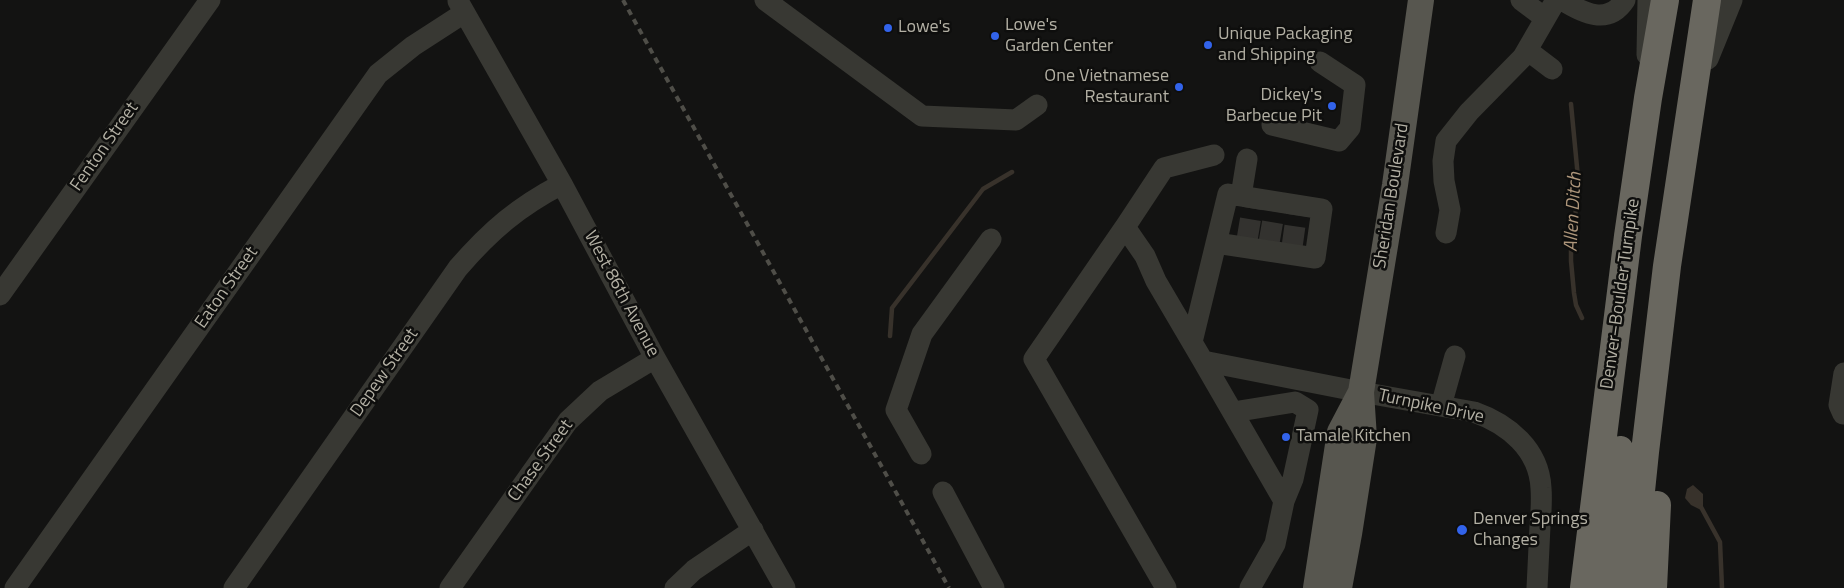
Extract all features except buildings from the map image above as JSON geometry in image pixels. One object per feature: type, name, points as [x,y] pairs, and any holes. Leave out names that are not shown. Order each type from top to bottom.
[{"type":"highway","name":"Denver–Boulder Turnpike","points":[[1584,588],[1610,374],[1648,98],[1665,0]]},
{"type":"highway","points":[[1606,588],[1621,433],[1638,290],[1681,0]]},
{"type":"highway","points":[[1632,588],[1664,285],[1707,0]]},
{"type":"highway","points":[[1654,588],[1656,514],[1674,333],[1708,59],[1718,0]]},
{"type":"main road","name":"Sheridan Boulevard","points":[[1339,588],[1350,534],[1364,438],[1361,392],[1395,185],[1421,0]]},
{"type":"main road","points":[[1416,38],[1433,8],[1441,0]]},
{"type":"main road","name":"Sheridan Boulevard","points":[[1316,588],[1340,432],[1361,392]]},
{"type":"street","name":"Fenton Street","points":[[0,295],[210,0]]},
{"type":"street","points":[[765,0],[922,116],[1016,120],[1037,105]]},
{"type":"street","points":[[1521,0],[1545,18]]},
{"type":"street","points":[[1446,234],[1450,210],[1444,181],[1443,161],[1446,141],[1469,112],[1524,57],[1556,0]]},
{"type":"street","points":[[1562,0],[1575,8],[1594,15],[1611,12],[1622,5],[1625,0]]},
{"type":"street","points":[[1648,0],[1646,21],[1648,98]]},
{"type":"street","points":[[1708,59],[1732,0]]},
{"type":"street","name":"West 86th Avenue","points":[[461,6],[562,184],[655,358],[785,588]]},
{"type":"street","name":"Eaton Street","points":[[15,588],[378,74],[461,6]]},
{"type":"street","points":[[1527,50],[1552,69]]},
{"type":"street","points":[[1272,125],[1339,140],[1350,128],[1354,85],[1320,62]]},
{"type":"street","points":[[1166,588],[1034,359],[1164,168],[1214,155]]},
{"type":"street","points":[[1247,159],[1249,199]]},
{"type":"street","name":"Depew Street","points":[[234,588],[458,268],[480,242],[504,220],[534,199],[562,184]]},
{"type":"street","points":[[1192,342],[1228,194],[1276,205],[1322,209],[1315,258],[1268,247],[1246,244],[1216,244]]},
{"type":"street","points":[[1125,227],[1145,256],[1156,281],[1284,501]]},
{"type":"street","points":[[921,454],[896,410],[922,334],[991,239]]},
{"type":"street","points":[[1440,406],[1455,356]]},
{"type":"street","name":"Chase Street","points":[[450,588],[568,421],[600,391],[655,358]]},
{"type":"street","name":"Turnpike Drive","points":[[1204,361],[1474,412],[1499,423],[1519,438],[1536,463],[1541,487],[1537,588]]},
{"type":"street","points":[[1843,414],[1839,405],[1844,373]]},
{"type":"street","points":[[1233,412],[1295,402],[1308,410],[1293,479],[1284,501],[1274,544],[1250,588]]},
{"type":"street","points":[[943,492],[994,588]]},
{"type":"street","points":[[676,588],[694,570],[753,530]]},
{"type":"shaded area","points":[[1693,485],[1703,494],[1703,511],[1691,505],[1685,498],[1687,489]]},
{"type":"waterway","name":"Allen Ditch","points":[[1571,104],[1579,188],[1571,244],[1571,261],[1576,305],[1582,318]]},
{"type":"waterway","points":[[890,336],[892,308],[983,189],[1012,172]]},
{"type":"waterway","name":"Allen Ditch","points":[[1701,507],[1720,542],[1722,588]]},
{"type":"tunnel","points":[[1247,240],[1253,204]]},
{"type":"tunnel","points":[[1269,243],[1275,208]]},
{"type":"tunnel","points":[[1292,247],[1297,211]]},
{"type":"railway","points":[[623,0],[949,588]]},
{"type":"place","name":"Lowe's","points":[[888,28]]},
{"type":"place","name":"Lowe's Garden Center","points":[[995,36]]},
{"type":"place","name":"Unique Packaging and Shipping","points":[[1208,45]]},
{"type":"place","name":"One Vietnamese Restaurant","points":[[1179,87]]},
{"type":"place","name":"Dickey's Barbecue Pit","points":[[1332,106]]},
{"type":"place","name":"Tamale Kitchen","points":[[1286,437]]},
{"type":"place","name":"Denver Springs Changes","points":[[1462,530]]}]
